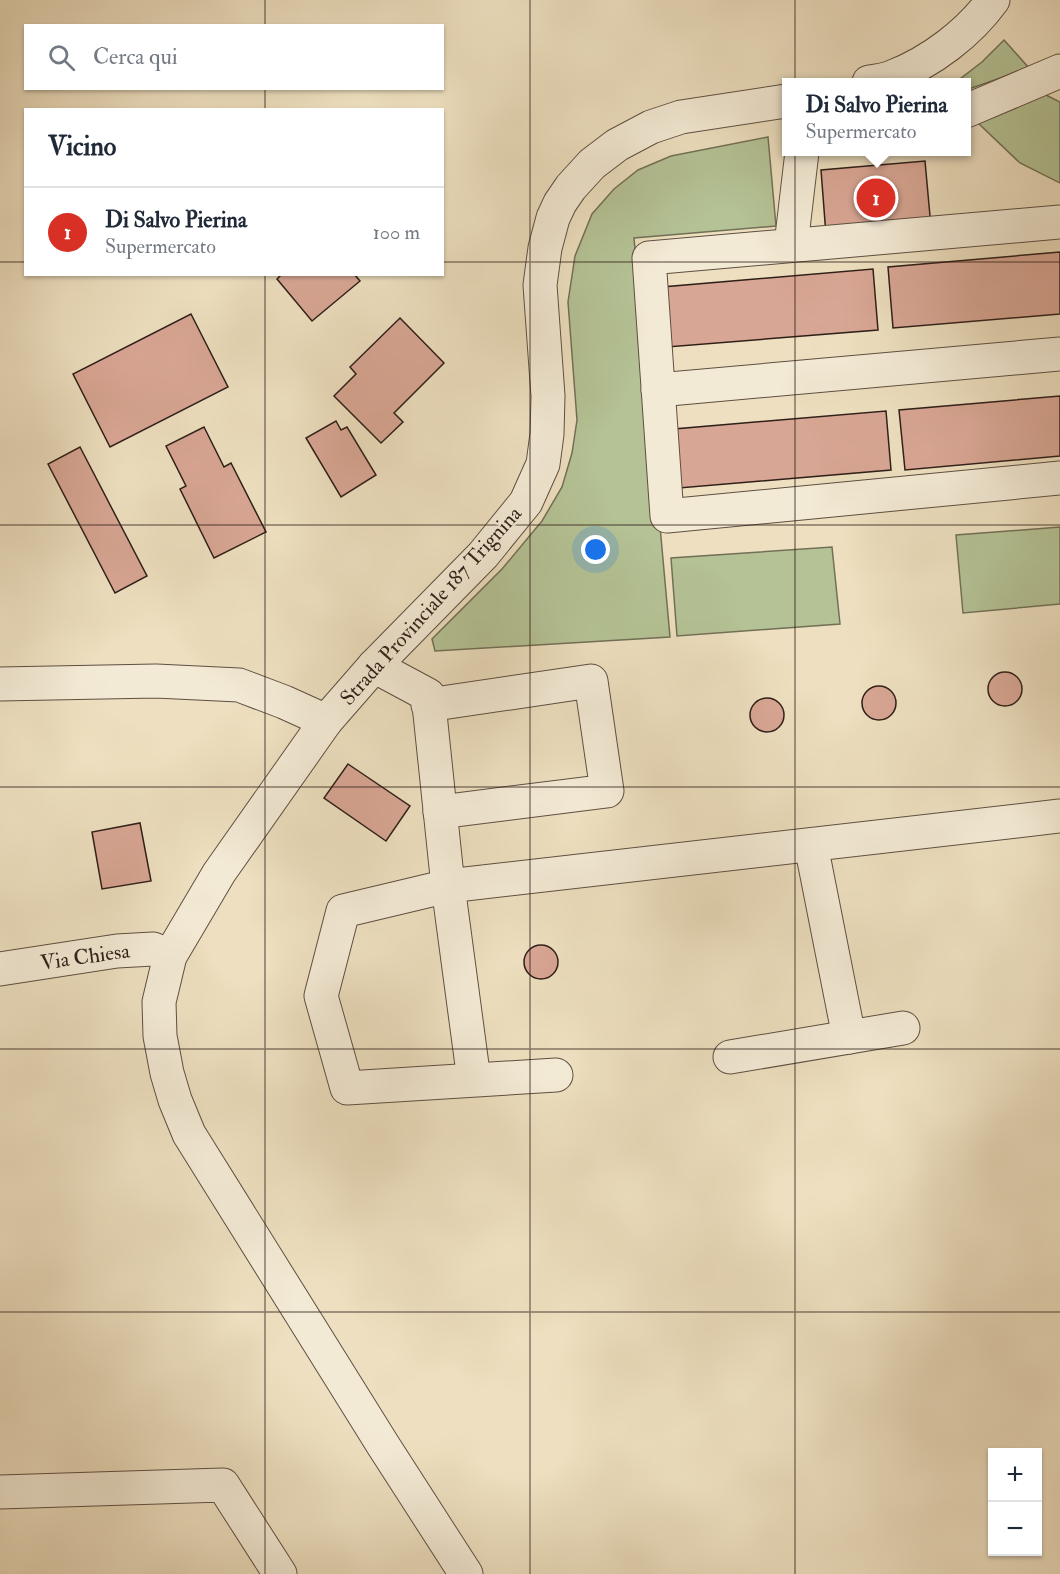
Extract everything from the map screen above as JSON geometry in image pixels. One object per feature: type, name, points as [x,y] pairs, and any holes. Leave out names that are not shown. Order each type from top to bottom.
[{"type":"street","points":[[887,78],[939,52],[963,33],[993,0]]},
{"type":"street","points":[[971,109],[1060,72]]},
{"type":"street","name":"Strada Provinciale 187 Trignina","points":[[0,684],[156,681],[239,685],[326,721],[374,666],[483,555],[526,502],[543,464],[547,434],[548,396],[540,285],[544,248],[560,203],[571,187],[592,164],[617,145],[651,127],[681,117],[782,101]]},
{"type":"street","points":[[791,245],[802,156]]},
{"type":"street","points":[[1060,222],[649,258],[667,516],[1060,478]]},
{"type":"street","points":[[658,390],[1060,354]]},
{"type":"street","points":[[374,666],[428,695],[448,886],[474,1080]]},
{"type":"street","points":[[428,705],[591,681],[607,790],[440,812]]},
{"type":"street","points":[[326,721],[219,873],[170,956],[159,1002],[160,1036],[174,1100],[189,1134],[466,1574]]},
{"type":"street","points":[[556,1075],[347,1088],[321,996],[343,911],[448,886],[1060,816]]},
{"type":"street","points":[[811,845],[849,1037]]},
{"type":"street","name":"Via Chiesa","points":[[0,969],[117,951],[153,950],[170,956]]},
{"type":"street","points":[[730,1057],[903,1028]]},
{"type":"street","points":[[0,1492],[224,1485],[280,1574]]},
{"type":"green space","points":[[1004,40],[1029,68],[971,88],[971,78],[961,78],[982,62]]},
{"type":"green space","points":[[1044,94],[1060,102],[1060,183],[1020,163],[977,122]]},
{"type":"green space","points":[[768,137],[776,226],[634,238],[670,637],[435,651],[432,639],[502,569],[542,521],[562,487],[572,453],[577,420],[568,302],[575,256],[592,214],[614,189],[638,170],[671,156]]},
{"type":"green space","points":[[1060,527],[1060,604],[963,613],[956,535]]},
{"type":"green space","points":[[832,547],[840,624],[677,636],[671,558]]},
{"type":"building","points":[[925,161],[931,227],[826,235],[821,170]]},
{"type":"building","points":[[1060,252],[1060,314],[893,328],[888,267]]},
{"type":"building","points":[[873,269],[878,330],[667,347],[662,287]]},
{"type":"building","points":[[280,276],[356,276],[360,281],[312,321],[277,279]]},
{"type":"building","points":[[191,314],[228,387],[110,447],[73,374]]},
{"type":"building","points":[[400,318],[444,363],[394,413],[403,422],[381,443],[334,396],[356,374],[350,367]]},
{"type":"building","points":[[1060,396],[1060,456],[905,470],[899,410]]},
{"type":"building","points":[[886,411],[891,470],[679,488],[674,429]]},
{"type":"building","points":[[336,421],[341,430],[347,427],[376,475],[341,497],[306,438]]},
{"type":"building","points":[[204,427],[224,467],[231,463],[266,532],[214,558],[180,489],[186,486],[166,446]]},
{"type":"building","points":[[80,447],[147,576],[115,593],[48,464]]},
{"type":"building","points":[[1005,672],[1017,677],[1022,689],[1017,701],[1005,706],[993,701],[988,689],[993,677]]},
{"type":"building","points":[[879,686],[891,691],[896,703],[891,715],[879,720],[867,715],[862,703],[867,691]]},
{"type":"building","points":[[767,698],[779,703],[784,715],[779,727],[767,732],[755,727],[750,715],[755,703]]},
{"type":"building","points":[[348,764],[410,806],[386,841],[324,798]]},
{"type":"building","points":[[140,823],[151,881],[102,889],[92,832]]},
{"type":"building","points":[[541,945],[553,950],[558,962],[553,974],[541,979],[529,974],[524,962],[529,950]]},
{"type":"place","name":"Di Salvo Pierina","points":[[876,198]]}]
